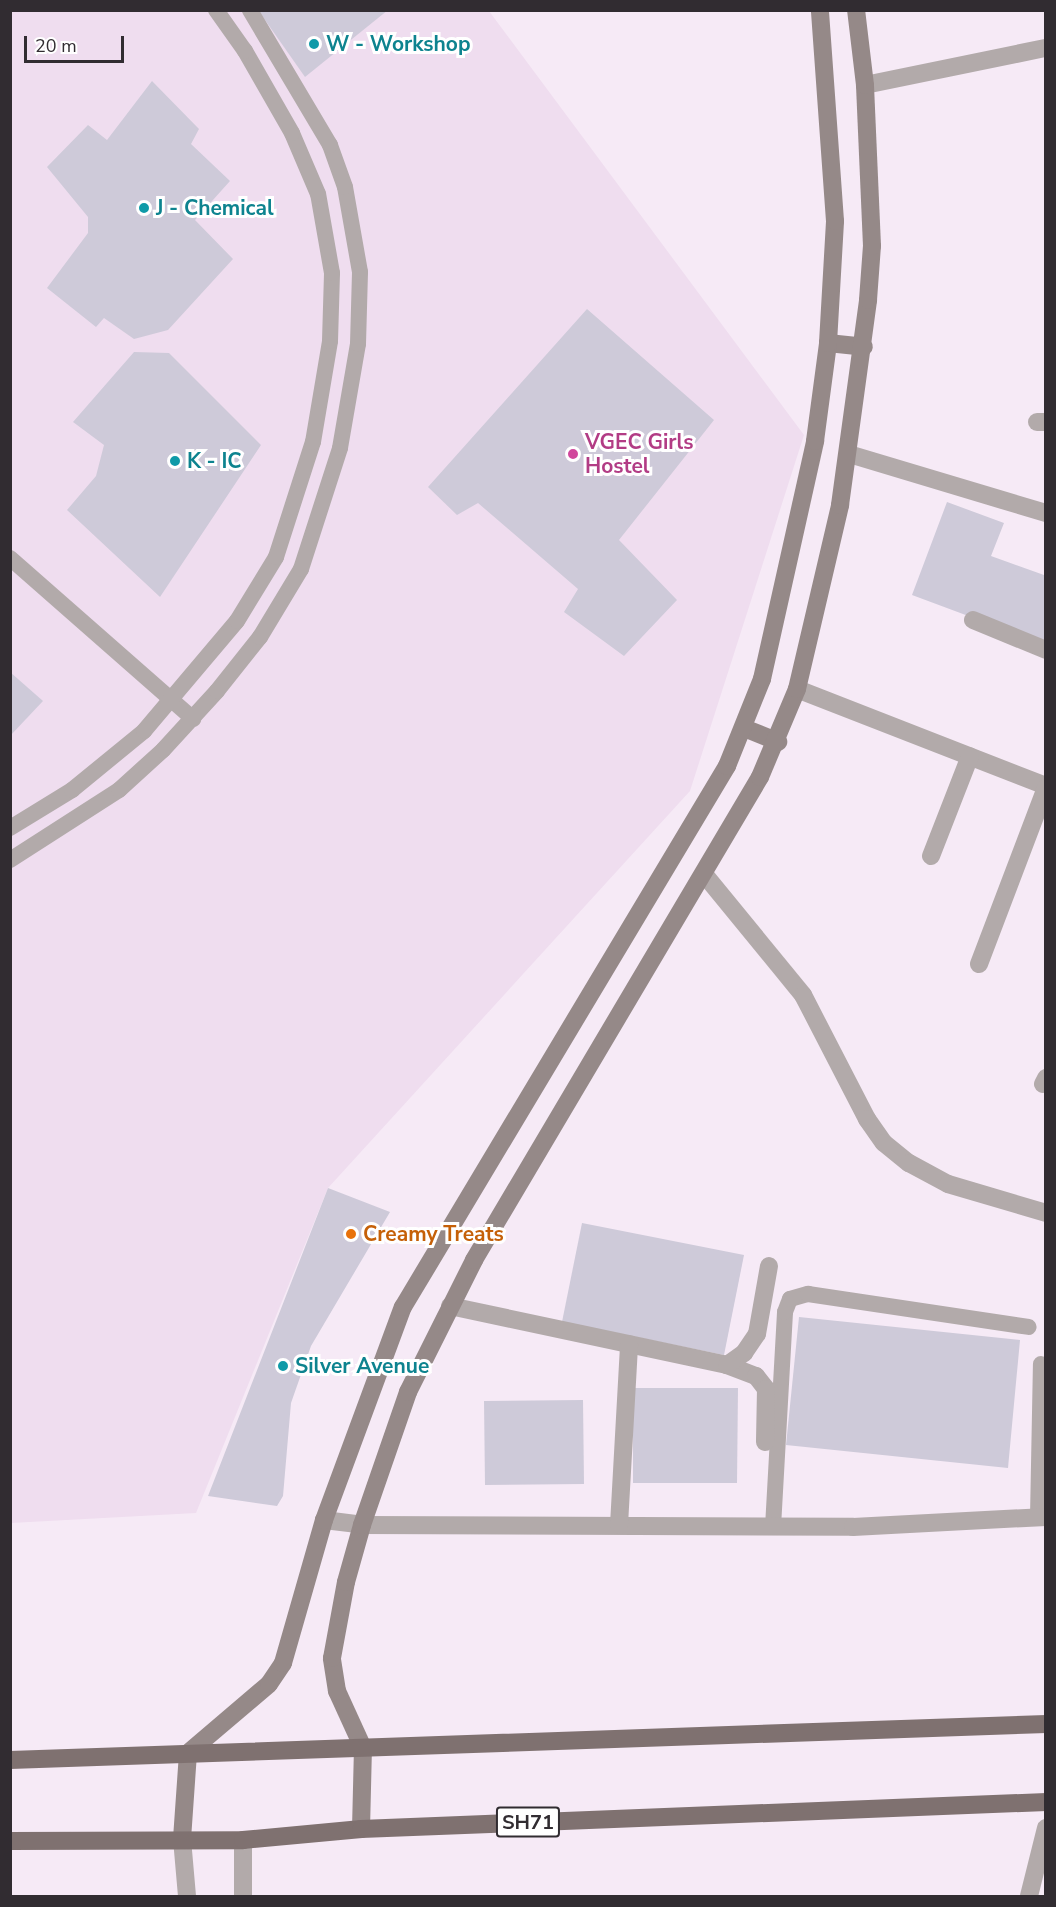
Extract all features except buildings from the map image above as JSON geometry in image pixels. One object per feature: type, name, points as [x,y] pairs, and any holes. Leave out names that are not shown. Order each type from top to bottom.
[{"type":"main road","points":[[182,1839],[188,1753],[269,1684],[283,1663],[324,1520],[403,1307],[727,766],[762,679],[792,556],[814,441],[828,342],[835,221],[820,10]]},
{"type":"main road","points":[[361,1829],[363,1748],[338,1691],[332,1658],[346,1582],[362,1525],[408,1392],[450,1306],[704,874],[778,742],[797,689],[824,581],[849,454],[864,347],[872,246],[865,85],[856,10]]},
{"type":"main road","points":[[828,342],[864,347]]},
{"type":"main road","points":[[744,728],[778,742]]},
{"type":"main road","points":[[10,1760],[1046,1724]]},
{"type":"main road","name":"SH71","points":[[10,1841],[243,1840],[361,1829],[1046,1802]]},
{"type":"street","points":[[865,85],[1046,48]]},
{"type":"street","points":[[849,454],[1046,513]]},
{"type":"street","points":[[973,620],[1046,650]]},
{"type":"street","points":[[797,689],[1046,787],[979,964]]},
{"type":"street","points":[[931,856],[970,756]]},
{"type":"street","points":[[704,874],[803,995],[867,1119],[884,1143],[909,1163],[948,1184],[1046,1213]]},
{"type":"street","points":[[727,1365],[744,1353],[757,1334],[769,1266]]},
{"type":"street","points":[[450,1306],[727,1365],[764,1383],[765,1442]]},
{"type":"street","points":[[619,1525],[629,1344]]},
{"type":"street","points":[[324,1520],[362,1525],[853,1527],[1042,1517]]},
{"type":"street","points":[[1029,1896],[1046,1828]]},
{"type":"street","points":[[182,1839],[187,1896]]},
{"type":"street","points":[[243,1840],[243,1896]]},
{"type":"lane","points":[[10,828],[101,769],[172,701],[237,621],[276,556],[313,442],[330,341],[332,273],[318,194],[292,133],[245,51],[216,10]]},
{"type":"lane","points":[[10,860],[119,790],[193,719],[260,637],[301,569],[340,448],[358,344],[360,272],[345,187],[330,145],[250,10]]},
{"type":"lane","points":[[322,392],[350,396]]},
{"type":"lane","points":[[10,558],[193,719]]},
{"type":"lane","points":[[773,1527],[785,1312],[790,1299],[808,1294],[1029,1327]]},
{"type":"lane","points":[[1041,1364],[1042,1517]]},
{"type":"shaded area","points":[[11,11],[489,11],[804,435],[690,791],[328,1188],[196,1513],[11,1523]]},
{"type":"place","name":"W - Workshop","points":[[314,44]]},
{"type":"place","name":"J - Chemical","points":[[144,208]]},
{"type":"place","name":"VGEC Girls Hostel","points":[[573,454]]},
{"type":"place","name":"K - IC","points":[[175,461]]},
{"type":"place","name":"Creamy Treats","points":[[351,1234]]},
{"type":"place","name":"Silver Avenue","points":[[283,1366]]}]
